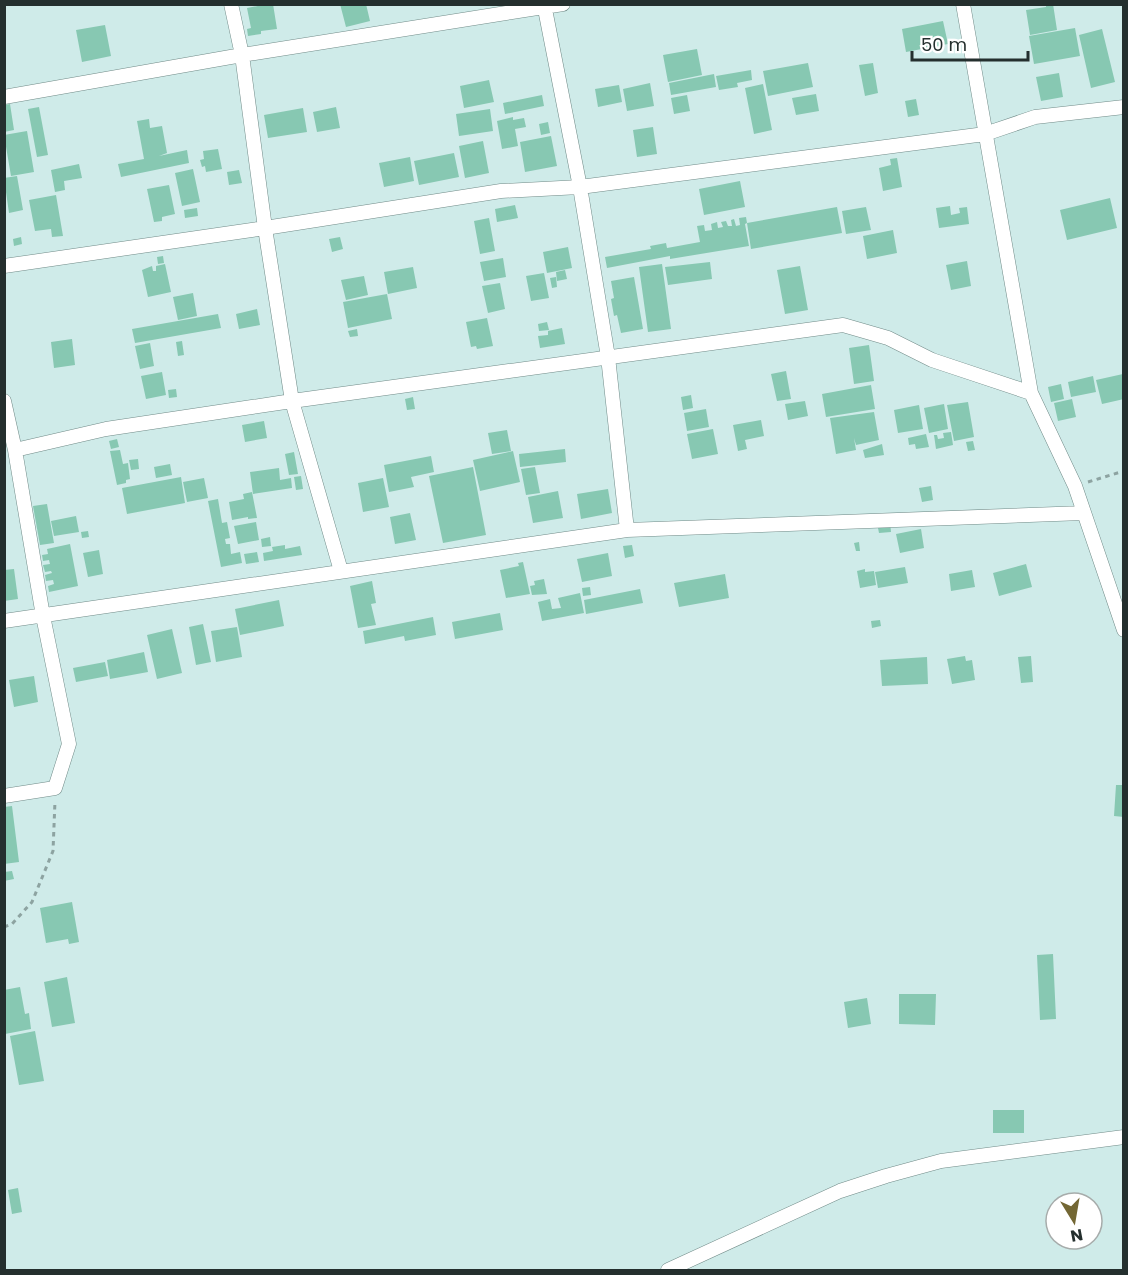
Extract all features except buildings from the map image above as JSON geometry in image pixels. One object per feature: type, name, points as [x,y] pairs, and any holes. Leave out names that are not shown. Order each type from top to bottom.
[{"type":"street","points":[[231,4],[242,55],[265,228],[292,401],[341,571]]},
{"type":"street","points":[[4,97],[242,55],[563,4]]},
{"type":"street","points":[[963,4],[1031,393],[1075,486],[1124,630]]},
{"type":"street","points":[[544,6],[580,188],[608,357],[627,530]]},
{"type":"street","points":[[4,266],[501,191],[580,188],[985,134],[1035,117],[1124,107]]},
{"type":"street","points":[[15,450],[106,429],[843,325],[888,338],[932,360],[1031,393]]},
{"type":"street","points":[[4,401],[69,744],[55,788],[4,796]]},
{"type":"street","points":[[4,621],[627,530],[1083,513]]},
{"type":"street","points":[[668,1270],[840,1191],[886,1176],[941,1161],[1124,1137]]},
{"type":"path","points":[[1075,486],[1124,471]]},
{"type":"path","points":[[4,927],[12,924],[32,902],[53,851],[55,788]]}]
